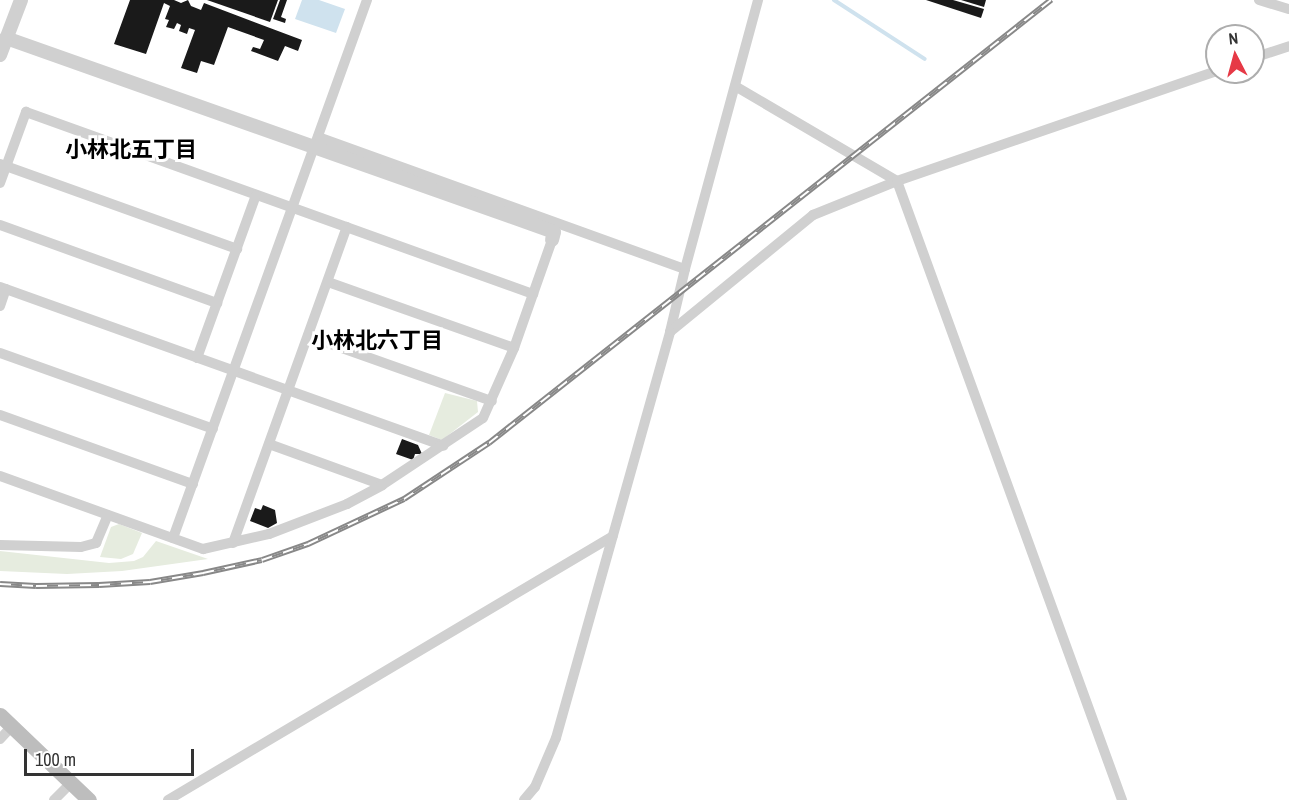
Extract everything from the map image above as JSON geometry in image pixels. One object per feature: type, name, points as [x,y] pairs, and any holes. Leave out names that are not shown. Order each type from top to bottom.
[{"type":"main road","points":[[0,715],[89,800]]},
{"type":"street","points":[[0,55],[5,31],[21,0]]},
{"type":"street","points":[[173,538],[367,0]]},
{"type":"street","points":[[524,800],[535,787],[556,738],[670,332],[758,0]]},
{"type":"street","points":[[1259,0],[1289,9]]},
{"type":"street","points":[[5,31],[316,142],[685,269]]},
{"type":"street","points":[[1265,54],[1289,46]]},
{"type":"street","points":[[670,332],[813,214],[897,181],[1205,75]]},
{"type":"street","points":[[735,86],[897,181],[1122,800]]},
{"type":"street","points":[[0,183],[3,165],[26,112],[533,294]]},
{"type":"street","points":[[0,477],[203,549],[269,534],[347,504],[382,485],[483,418],[514,348],[554,232],[316,142]]},
{"type":"street","points":[[3,165],[237,249]]},
{"type":"street","points":[[197,358],[256,195]]},
{"type":"street","points":[[0,225],[217,303]]},
{"type":"street","points":[[234,543],[348,227]]},
{"type":"street","points":[[328,282],[514,348]]},
{"type":"street","points":[[0,306],[3,288],[443,446]]},
{"type":"street","points":[[308,336],[492,401]]},
{"type":"street","points":[[0,353],[213,429]]},
{"type":"street","points":[[0,415],[193,484]]},
{"type":"street","points":[[269,444],[382,485]]},
{"type":"street","points":[[0,545],[81,547],[96,543],[108,515]]},
{"type":"street","points":[[168,800],[613,536]]},
{"type":"street","points":[[0,739],[12,726]]},
{"type":"street","points":[[54,800],[71,783]]},
{"type":"shaded area","points":[[445,393],[477,401],[478,412],[442,440],[429,435]]},
{"type":"shaded area","points":[[119,524],[142,533],[133,554],[121,559],[100,557],[111,527]]},
{"type":"shaded area","points":[[156,541],[208,559],[122,571],[67,574],[0,571],[0,551],[109,563],[134,561],[143,557]]},
{"type":"water","points":[[302,0],[319,0],[345,9],[336,33],[295,19]]},
{"type":"building","points":[[130,0],[174,0],[181,3],[188,0],[191,6],[201,10],[204,3],[302,40],[298,51],[285,46],[278,61],[251,51],[253,47],[260,49],[264,40],[228,27],[214,65],[201,61],[197,73],[181,68],[195,30],[189,28],[187,34],[179,31],[181,25],[177,23],[174,29],[166,27],[169,20],[165,19],[170,6],[164,3],[146,54],[114,44]]},
{"type":"building","points":[[207,0],[278,0],[270,22]]},
{"type":"building","points":[[280,0],[287,0],[281,17],[286,19],[285,23],[273,19]]},
{"type":"building","points":[[926,0],[953,0],[984,9],[981,18]]},
{"type":"building","points":[[961,0],[986,0],[984,7]]},
{"type":"building","points":[[402,439],[418,445],[422,454],[415,454],[413,460],[396,454]]},
{"type":"building","points":[[263,505],[275,510],[277,523],[268,528],[250,521],[255,508],[261,510]]},
{"type":"waterway","points":[[834,0],[925,59]]},
{"type":"railway","points":[[0,584],[99,585],[150,582],[203,573],[262,560],[308,544],[404,499],[489,443],[1051,0]]},
{"type":"district","name":"小林北五丁目","points":[[131,150]]},
{"type":"district","name":"小林北六丁目","points":[[377,341]]}]
